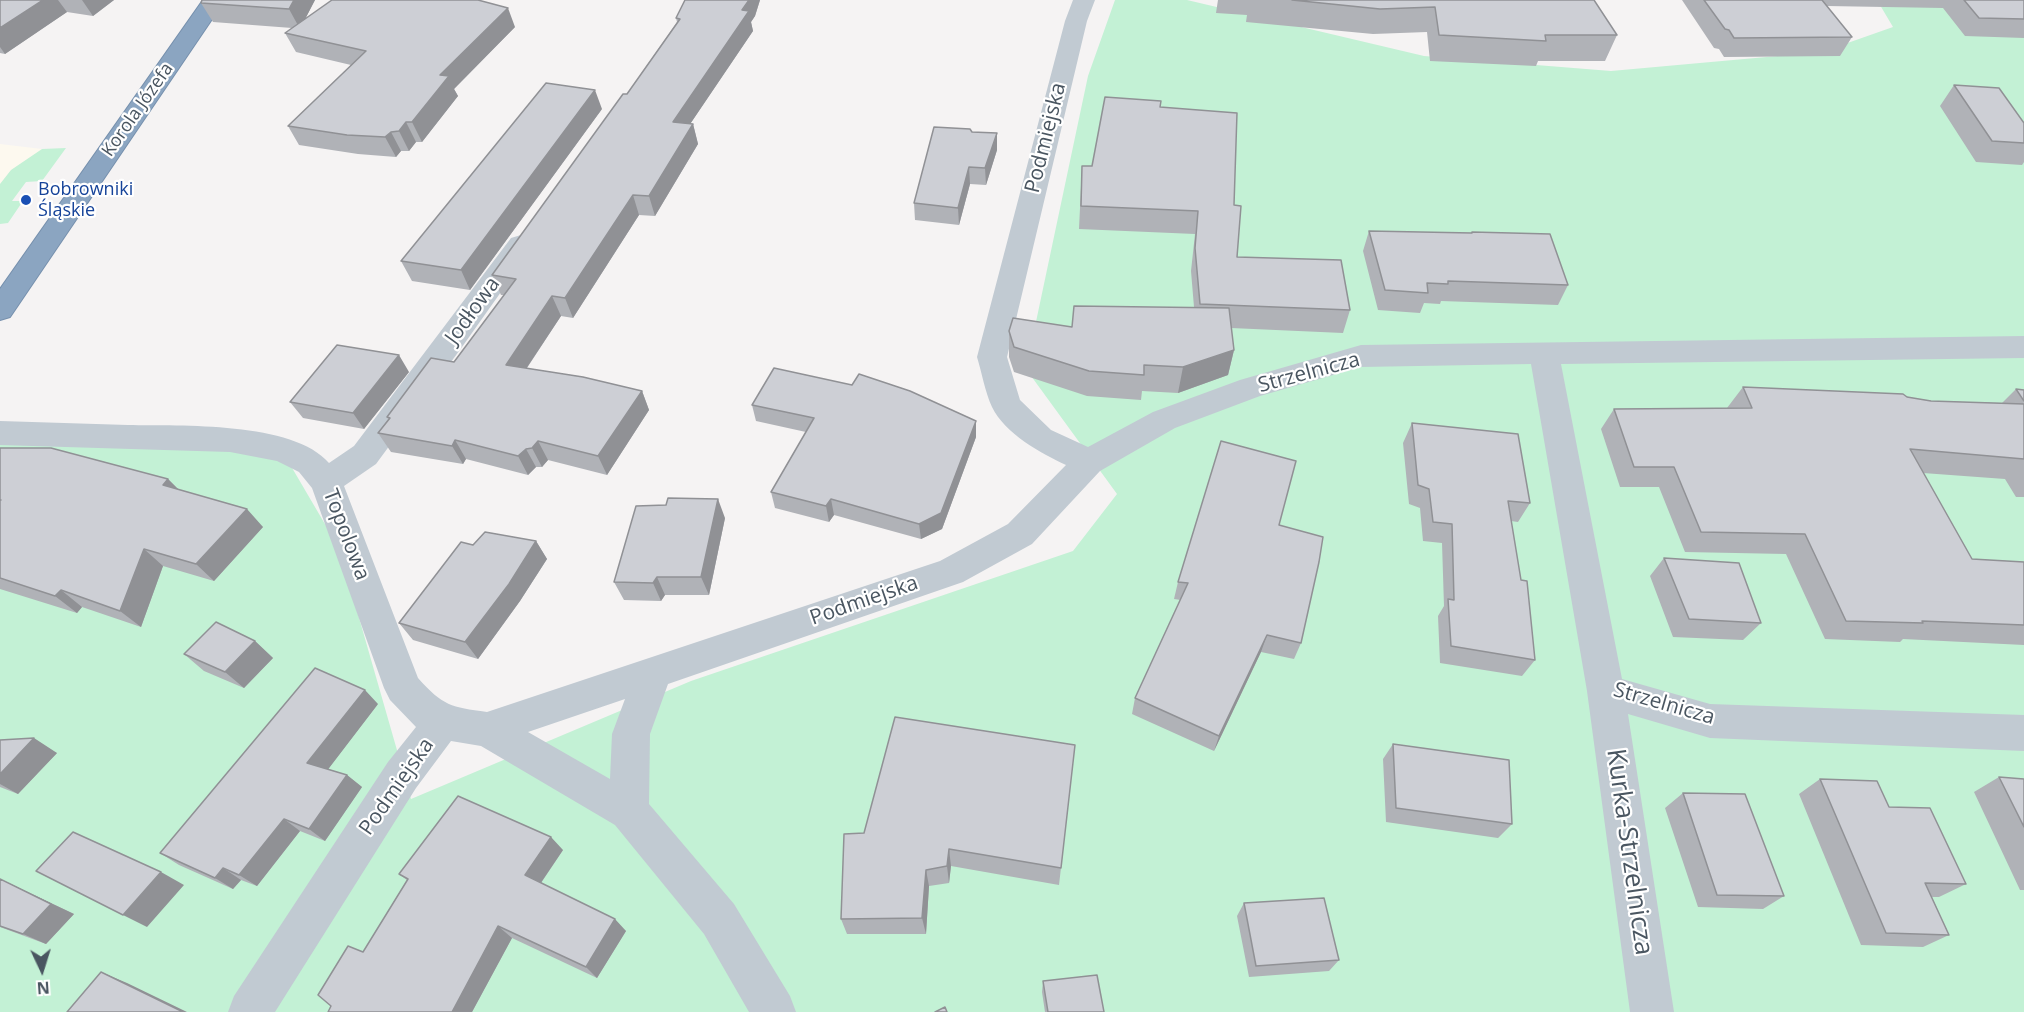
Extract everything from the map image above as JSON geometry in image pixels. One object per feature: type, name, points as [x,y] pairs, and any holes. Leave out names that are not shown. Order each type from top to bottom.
[{"type":"highway","name":"Korola Józefa","points":[[0,310],[214,0]]},
{"type":"street","name":"Podmiejska","points":[[250,1012],[402,775],[442,723],[487,729],[951,572],[1020,534],[1089,462],[1040,438],[1006,405],[992,357],[1076,21],[1084,0]]},
{"type":"street","name":"Jodłowa","points":[[326,482],[365,455],[452,340],[535,224]]},
{"type":"street","name":"Strzelnicza","points":[[1089,462],[1164,420],[1251,388],[1361,356],[2024,347]]},
{"type":"street","name":"Strzelnicza","points":[[1544,355],[1606,691],[1710,721],[2024,733]]},
{"type":"street","name":"Topolowa","points":[[0,433],[230,440],[282,450],[310,463],[326,482],[403,688],[418,707],[442,723]]},
{"type":"street","points":[[629,811],[631,734],[654,671]]},
{"type":"street","name":"Kurka-Strzelnicza","points":[[1606,691],[1652,1012]]},
{"type":"street","points":[[487,729],[629,811],[719,919],[774,1012]]},
{"type":"shaded area","points":[[0,144],[42,149],[0,203]]},
{"type":"green space","points":[[1115,0],[1187,0],[1424,56],[1611,71],[1822,52],[1893,27],[1877,0],[2024,0],[2024,1012],[0,1012],[0,445],[175,440],[288,461],[339,548],[411,799],[691,681],[1073,551],[1117,494],[1026,369],[1088,76]]},
{"type":"green space","points":[[66,148],[42,181],[26,182],[12,201],[23,201],[8,223],[0,224],[0,184],[11,170],[42,149]]},
{"type":"building","points":[[0,0],[43,0],[0,28]]},
{"type":"building","points":[[202,0],[294,0],[289,9],[201,3]]},
{"type":"building","points":[[332,0],[478,0],[508,8],[440,75],[449,76],[412,122],[406,122],[399,131],[391,132],[385,137],[347,135],[288,126],[366,51],[285,33]]},
{"type":"building","points":[[685,0],[749,0],[742,10],[749,11],[673,122],[693,124],[649,196],[633,195],[565,298],[552,296],[506,365],[583,377],[642,391],[598,456],[538,441],[532,448],[526,449],[518,456],[455,440],[452,446],[378,433],[390,418],[387,417],[431,358],[454,362],[516,279],[492,275],[680,19],[676,18]]},
{"type":"building","points":[[1292,0],[1594,0],[1617,35],[1545,35],[1546,41],[1439,35],[1435,7],[1380,9]]},
{"type":"building","points":[[1704,0],[1822,0],[1852,37],[1734,38]]},
{"type":"building","points":[[1964,0],[2024,0],[2024,19],[1979,18]]},
{"type":"building","points":[[546,83],[595,90],[461,270],[401,261]]},
{"type":"building","points":[[1954,85],[1999,88],[2024,123],[2024,143],[1992,141]]},
{"type":"building","points":[[1105,97],[1161,101],[1160,107],[1237,113],[1234,205],[1241,206],[1237,257],[1341,260],[1350,310],[1200,304],[1195,248],[1198,211],[1081,206],[1082,166],[1092,166]]},
{"type":"building","points":[[934,127],[997,133],[985,168],[969,167],[958,208],[914,203]]},
{"type":"building","points":[[1369,231],[1550,234],[1568,285],[1448,281],[1448,284],[1427,283],[1428,293],[1385,290]]},
{"type":"building","points":[[1074,306],[1229,308],[1234,350],[1183,367],[1144,365],[1144,375],[1089,371],[1014,347],[1009,331],[1013,318],[1072,327]]},
{"type":"building","points":[[337,345],[399,355],[353,413],[290,402]]},
{"type":"building","points":[[774,368],[852,385],[859,374],[910,391],[976,421],[941,513],[919,524],[831,499],[826,506],[771,492],[814,418],[752,405]]},
{"type":"building","points":[[1743,387],[1903,394],[1907,397],[1931,401],[2024,404],[2024,459],[1910,449],[1972,559],[2024,562],[2024,625],[1846,621],[1805,534],[1701,532],[1674,467],[1634,467],[1614,409],[1752,408]]},
{"type":"building","points":[[2016,389],[2024,390],[2024,401]]},
{"type":"building","points":[[1412,423],[1518,434],[1530,503],[1508,501],[1521,580],[1527,581],[1535,660],[1451,646],[1448,599],[1454,600],[1452,524],[1433,522],[1429,489],[1418,485]]},
{"type":"building","points":[[1221,441],[1296,461],[1279,525],[1323,537],[1301,643],[1267,635],[1219,736],[1135,698],[1188,583],[1178,582]]},
{"type":"building","points":[[0,448],[51,448],[168,479],[163,485],[247,509],[196,564],[144,549],[120,611],[61,590],[55,596],[0,578]]},
{"type":"building","points":[[668,498],[718,499],[701,577],[657,577],[653,583],[614,582],[636,506],[666,505]]},
{"type":"building","points":[[485,532],[536,541],[509,584],[465,642],[399,623],[461,542],[473,545]]},
{"type":"building","points":[[1664,558],[1739,563],[1761,623],[1689,619]]},
{"type":"building","points":[[216,622],[255,641],[225,672],[184,654]]},
{"type":"building","points":[[315,668],[365,690],[307,763],[347,775],[309,829],[284,819],[239,875],[223,868],[215,878],[160,853]]},
{"type":"building","points":[[895,717],[1075,745],[1061,868],[949,849],[947,866],[926,870],[922,918],[841,919],[844,834],[864,833]]},
{"type":"building","points":[[34,738],[0,774],[0,740]]},
{"type":"building","points":[[1393,744],[1509,760],[1512,824],[1396,808]]},
{"type":"building","points":[[1999,777],[2024,779],[2024,827]]},
{"type":"building","points":[[1820,779],[1877,781],[1889,807],[1930,808],[1966,884],[1925,883],[1949,935],[1886,933]]},
{"type":"building","points":[[1683,793],[1745,794],[1784,896],[1717,895]]},
{"type":"building","points":[[458,796],[551,837],[525,875],[615,919],[586,967],[498,926],[452,1012],[328,1012],[331,1006],[318,995],[348,946],[363,952],[408,879],[399,874]]},
{"type":"building","points":[[73,832],[161,872],[123,915],[36,871]]},
{"type":"building","points":[[0,879],[51,904],[23,934],[0,926]]},
{"type":"building","points":[[1324,898],[1339,960],[1256,966],[1244,903]]},
{"type":"building","points":[[101,972],[183,1012],[67,1012]]},
{"type":"building","points":[[1097,975],[1104,1012],[1048,1012],[1043,981]]},
{"type":"building","points":[[945,1007],[947,1012],[935,1012]]},
{"type":"place","name":"Bobrowniki Śląskie","points":[[26,200]]}]
